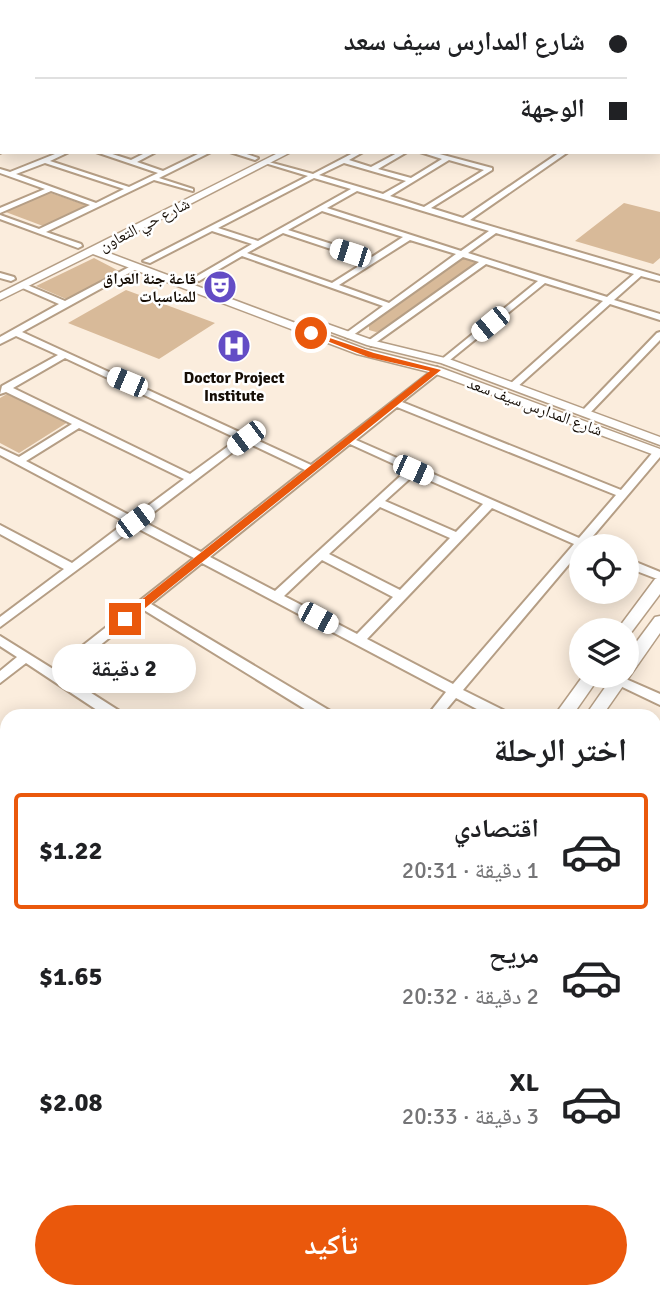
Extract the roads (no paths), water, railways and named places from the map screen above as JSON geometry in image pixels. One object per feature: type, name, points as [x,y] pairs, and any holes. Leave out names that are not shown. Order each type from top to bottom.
[{"type":"main road","name":"شارع حي التعاون","points":[[0,285],[255,159],[267,157]]},
{"type":"main road","name":"شارع حي التعاون","points":[[0,297],[267,157]]},
{"type":"main road","name":"شارع المدارس سيف سعد","points":[[97,248],[196,279],[361,352],[441,365],[659,449]]},
{"type":"main road","points":[[55,258],[57,262],[66,263]]},
{"type":"main road","name":"شارع المدارس سيف سعد","points":[[142,264],[209,294],[227,294],[513,386],[585,413],[620,432]]},
{"type":"main road","points":[[37,266],[47,267],[51,271]]},
{"type":"main road","points":[[634,618],[660,583]]},
{"type":"main road","points":[[639,651],[660,621]]},
{"type":"main road","points":[[567,709],[583,688]]},
{"type":"main road","points":[[591,688],[594,695],[607,696]]},
{"type":"main road","points":[[598,709],[613,688]]},
{"type":"main road","points":[[567,709],[584,706],[587,709]]},
{"type":"street","points":[[9,175],[61,154]]},
{"type":"street","points":[[105,154],[163,173]]},
{"type":"street","points":[[130,163],[149,154]]},
{"type":"street","points":[[39,232],[204,154]]},
{"type":"street","points":[[239,154],[255,159]]},
{"type":"street","points":[[0,341],[65,304],[356,154]]},
{"type":"street","points":[[372,169],[400,154]]},
{"type":"street","points":[[425,209],[490,169],[431,154]]},
{"type":"street","points":[[464,221],[562,154]]},
{"type":"street","points":[[267,157],[314,176],[660,279]]},
{"type":"street","points":[[384,197],[447,158]]},
{"type":"street","points":[[45,161],[130,189]]},
{"type":"street","points":[[344,161],[411,180]]},
{"type":"street","points":[[0,172],[96,205]]},
{"type":"street","points":[[153,178],[191,190]]},
{"type":"street","points":[[196,279],[356,189]]},
{"type":"street","points":[[0,211],[49,190]]},
{"type":"street","points":[[322,209],[660,317]]},
{"type":"street","points":[[3,220],[78,246]]},
{"type":"street","points":[[212,228],[258,244]]},
{"type":"street","points":[[349,335],[495,230]]},
{"type":"street","points":[[283,231],[372,260]]},
{"type":"street","points":[[333,286],[409,237]]},
{"type":"street","points":[[242,254],[390,306]]},
{"type":"street","points":[[371,342],[485,261]]},
{"type":"street","points":[[513,386],[639,273]]},
{"type":"street","points":[[0,275],[11,279]]},
{"type":"street","points":[[54,675],[396,403],[544,280]]},
{"type":"street","points":[[22,286],[65,304]]},
{"type":"street","points":[[15,332],[312,469]]},
{"type":"street","points":[[585,413],[660,335]]},
{"type":"street","points":[[2,390],[64,355]]},
{"type":"street","points":[[2,390],[192,479]]},
{"type":"street","points":[[396,403],[622,494]]},
{"type":"street","points":[[19,461],[79,424]]},
{"type":"street","points":[[0,623],[246,438]]},
{"type":"street","points":[[348,440],[569,538]]},
{"type":"street","points":[[592,534],[659,449]]},
{"type":"street","points":[[0,451],[489,709]]},
{"type":"street","points":[[277,596],[413,470]]},
{"type":"street","points":[[379,502],[457,537]]},
{"type":"street","points":[[359,640],[490,503]]},
{"type":"street","points":[[0,529],[72,568]]},
{"type":"street","points":[[321,555],[401,596]]},
{"type":"street","points":[[439,709],[569,562]]},
{"type":"street","points":[[639,567],[660,576]]},
{"type":"street","points":[[143,604],[316,709]]},
{"type":"street","points":[[0,640],[105,709]]},
{"type":"street","points":[[0,678],[26,657]]},
{"type":"street","points":[[639,686],[660,700]]},
{"type":"place","name":"قاعة جنة العراق للمناسبات","points":[[220,287]]},
{"type":"place","name":"Doctor Project Institute","points":[[234,346]]}]
